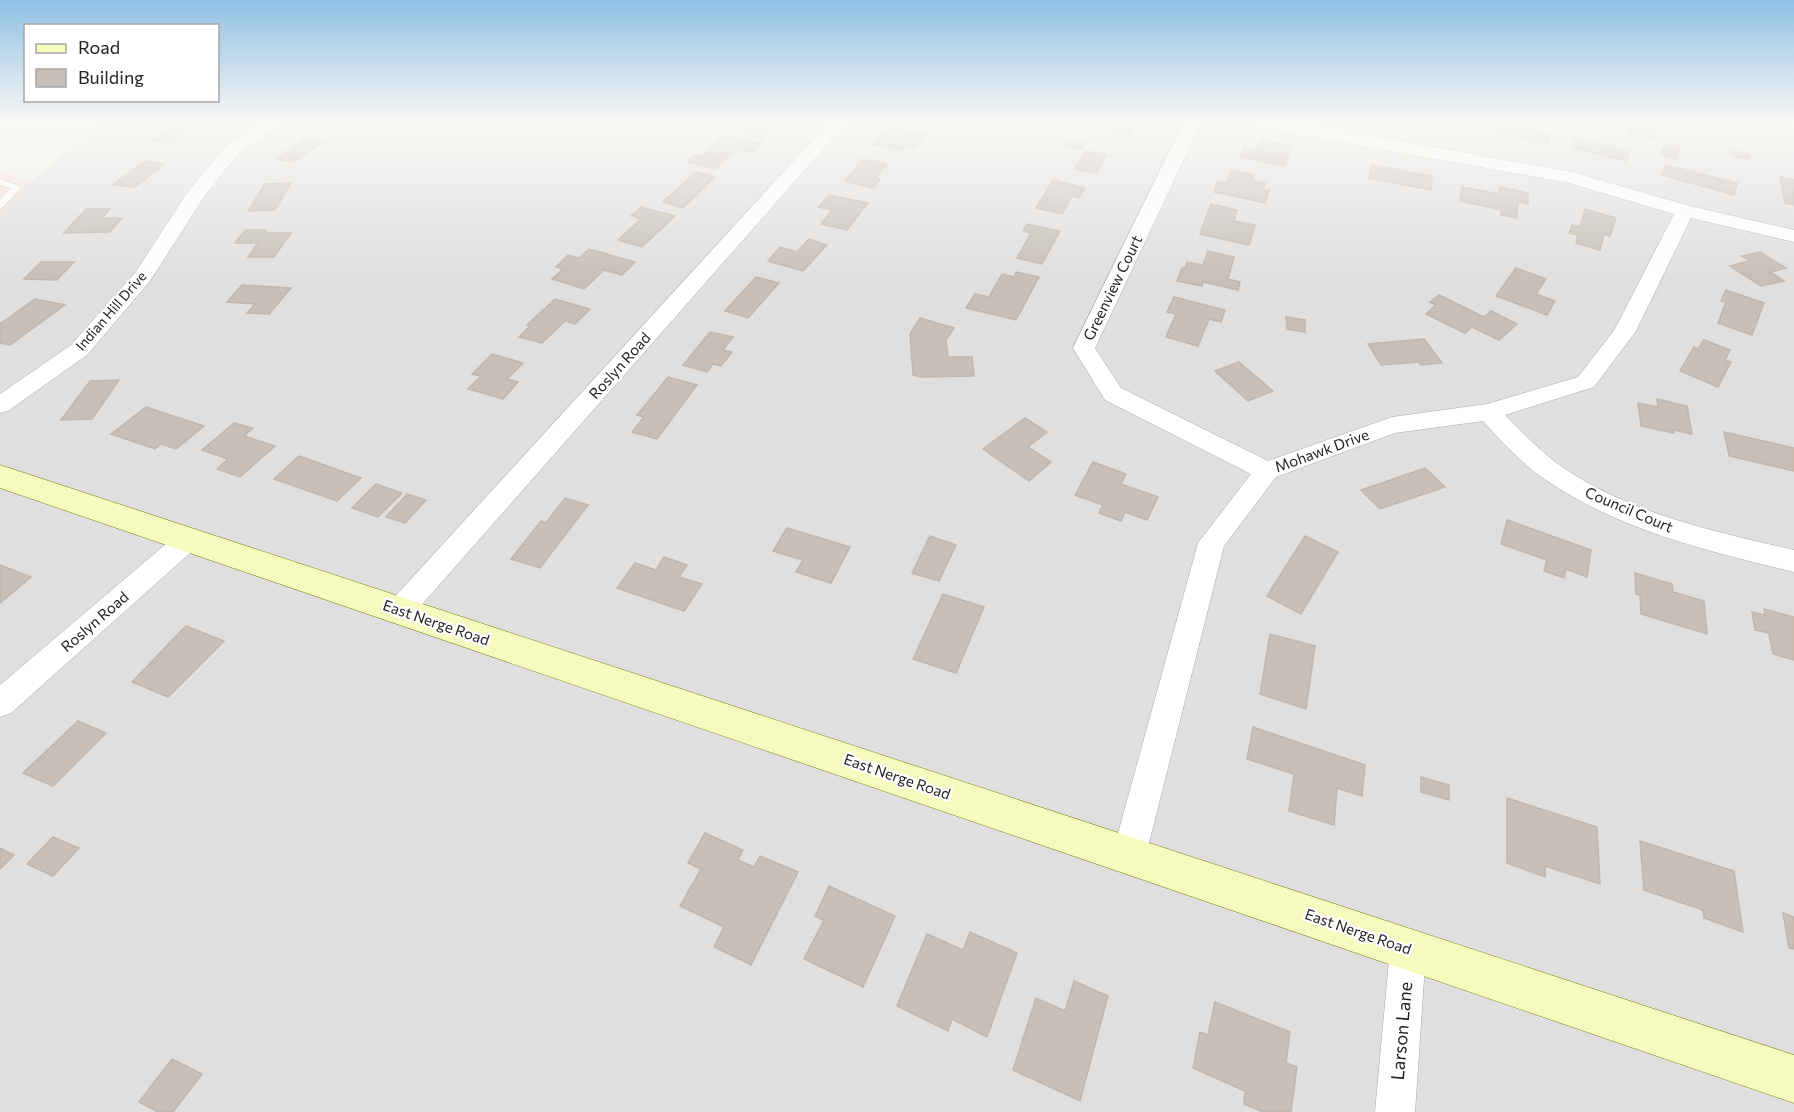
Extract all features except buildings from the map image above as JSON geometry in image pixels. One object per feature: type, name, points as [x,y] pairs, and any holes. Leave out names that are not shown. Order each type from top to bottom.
[{"type":"main road","name":"East Nerge Road","points":[[0,476],[1794,1079]]},
{"type":"street","name":"Indian Hill Drive","points":[[0,405],[79,350],[143,277],[196,194],[213,173]]},
{"type":"street","name":"Roslyn Road","points":[[400,610],[793,173]]},
{"type":"street","name":"Greenview Court","points":[[1168,173],[1084,348],[1113,394],[1268,471]]},
{"type":"street","points":[[1546,173],[1572,178],[1685,211],[1794,236]]},
{"type":"street","name":"Mohawk Drive","points":[[1129,855],[1211,543],[1268,471],[1392,426],[1488,412],[1586,382],[1625,331],[1685,211]]},
{"type":"street","name":"Council Court","points":[[1488,412],[1554,474],[1585,493],[1679,532],[1794,561]]},
{"type":"street","name":"Roslyn Road","points":[[0,704],[189,540]]},
{"type":"street","name":"Larson Lane","points":[[1395,1112],[1408,950]]},
{"type":"lane","points":[[0,182],[17,187],[0,205]]},
{"type":"shaded area","points":[[0,173],[30,182],[0,214]]},
{"type":"shaded area","points":[[41,173],[1794,173],[1794,1112],[0,1112],[0,214]]}]
